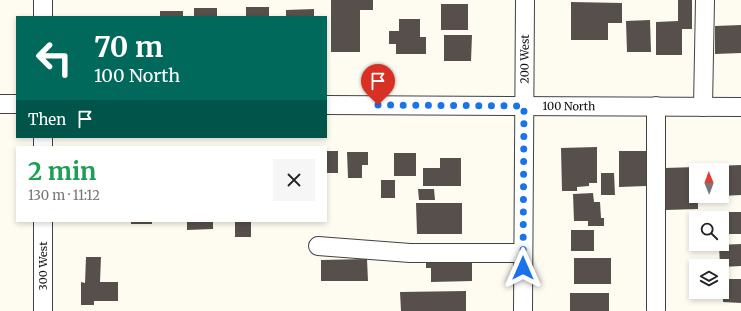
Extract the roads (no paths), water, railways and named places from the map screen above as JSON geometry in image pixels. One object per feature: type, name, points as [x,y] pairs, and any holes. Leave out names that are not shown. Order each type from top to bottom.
[{"type":"street","points":[[43,0],[43,16]]},
{"type":"street","name":"200 West","points":[[523,311],[525,0]]},
{"type":"street","points":[[703,107],[705,0]]},
{"type":"street","points":[[0,104],[16,104]]},
{"type":"street","name":"100 North","points":[[327,105],[741,107]]},
{"type":"street","points":[[656,106],[656,309]]},
{"type":"street","name":"300 West","points":[[43,222],[43,311]]},
{"type":"street","points":[[318,246],[410,254],[523,253]]}]
